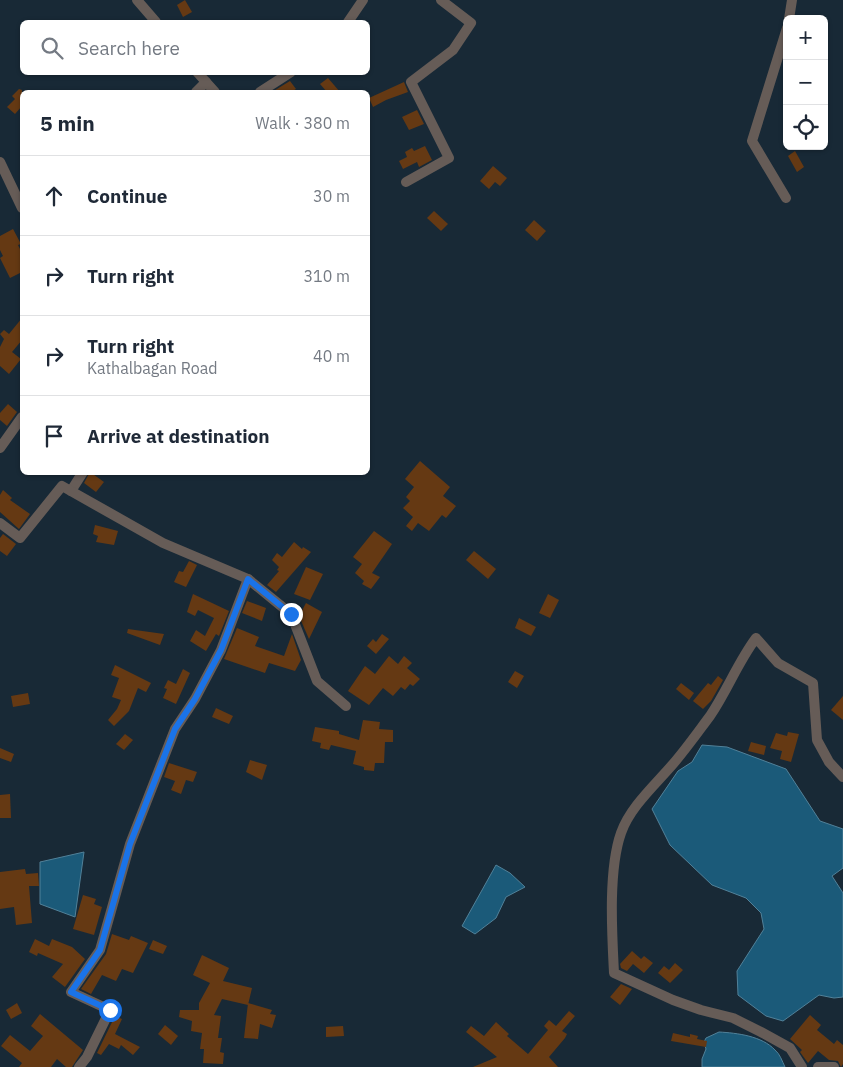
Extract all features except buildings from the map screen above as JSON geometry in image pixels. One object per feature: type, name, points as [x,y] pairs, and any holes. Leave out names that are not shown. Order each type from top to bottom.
[{"type":"street","points":[[137,0],[154,20]]},
{"type":"street","points":[[349,20],[362,0]]},
{"type":"street","points":[[406,182],[448,158],[411,82],[453,50],[471,23],[441,0]]},
{"type":"street","points":[[789,15],[792,0]]},
{"type":"street","points":[[783,41],[752,141],[786,198]]},
{"type":"street","points":[[200,75],[214,90]]},
{"type":"street","points":[[263,90],[286,75]]},
{"type":"street","points":[[198,90],[206,82]]},
{"type":"street","points":[[0,162],[20,204]]},
{"type":"street","points":[[0,448],[20,420]]},
{"type":"street","points":[[71,491],[81,475]]},
{"type":"street","points":[[0,523],[20,538],[62,486],[163,543],[248,579],[291,614],[318,681],[346,706]]},
{"type":"street","points":[[79,1067],[87,1056],[110,1010],[71,992],[100,950],[130,844],[175,729],[195,699],[221,650],[248,579]]},
{"type":"street","points":[[802,1067],[790,1048],[761,1032],[733,1018],[701,1010],[674,1000],[614,973],[612,928],[614,863],[621,834],[628,816],[682,753],[712,713],[743,656],[756,638],[778,663],[813,684],[817,740],[829,762],[843,777]]},
{"type":"street","points":[[818,1067],[834,1067]]},
{"type":"water","points":[[702,745],[727,747],[786,769],[820,821],[843,829],[843,868],[832,876],[843,893],[843,997],[834,998],[819,995],[783,1021],[766,1016],[738,995],[737,971],[764,929],[761,913],[746,898],[712,885],[670,845],[652,809],[678,771],[692,762]]},
{"type":"water","points":[[84,852],[75,917],[40,904],[40,862]]},
{"type":"water","points":[[496,865],[510,873],[525,887],[506,897],[496,918],[475,934],[462,926]]},
{"type":"water","points":[[719,1032],[741,1034],[763,1041],[777,1052],[785,1067],[702,1067],[702,1059],[706,1049],[704,1042],[706,1038]]},
{"type":"route","points":[[110,1010],[71,992],[100,950],[130,844],[175,729],[195,699],[221,650],[248,579],[291,614]]}]
